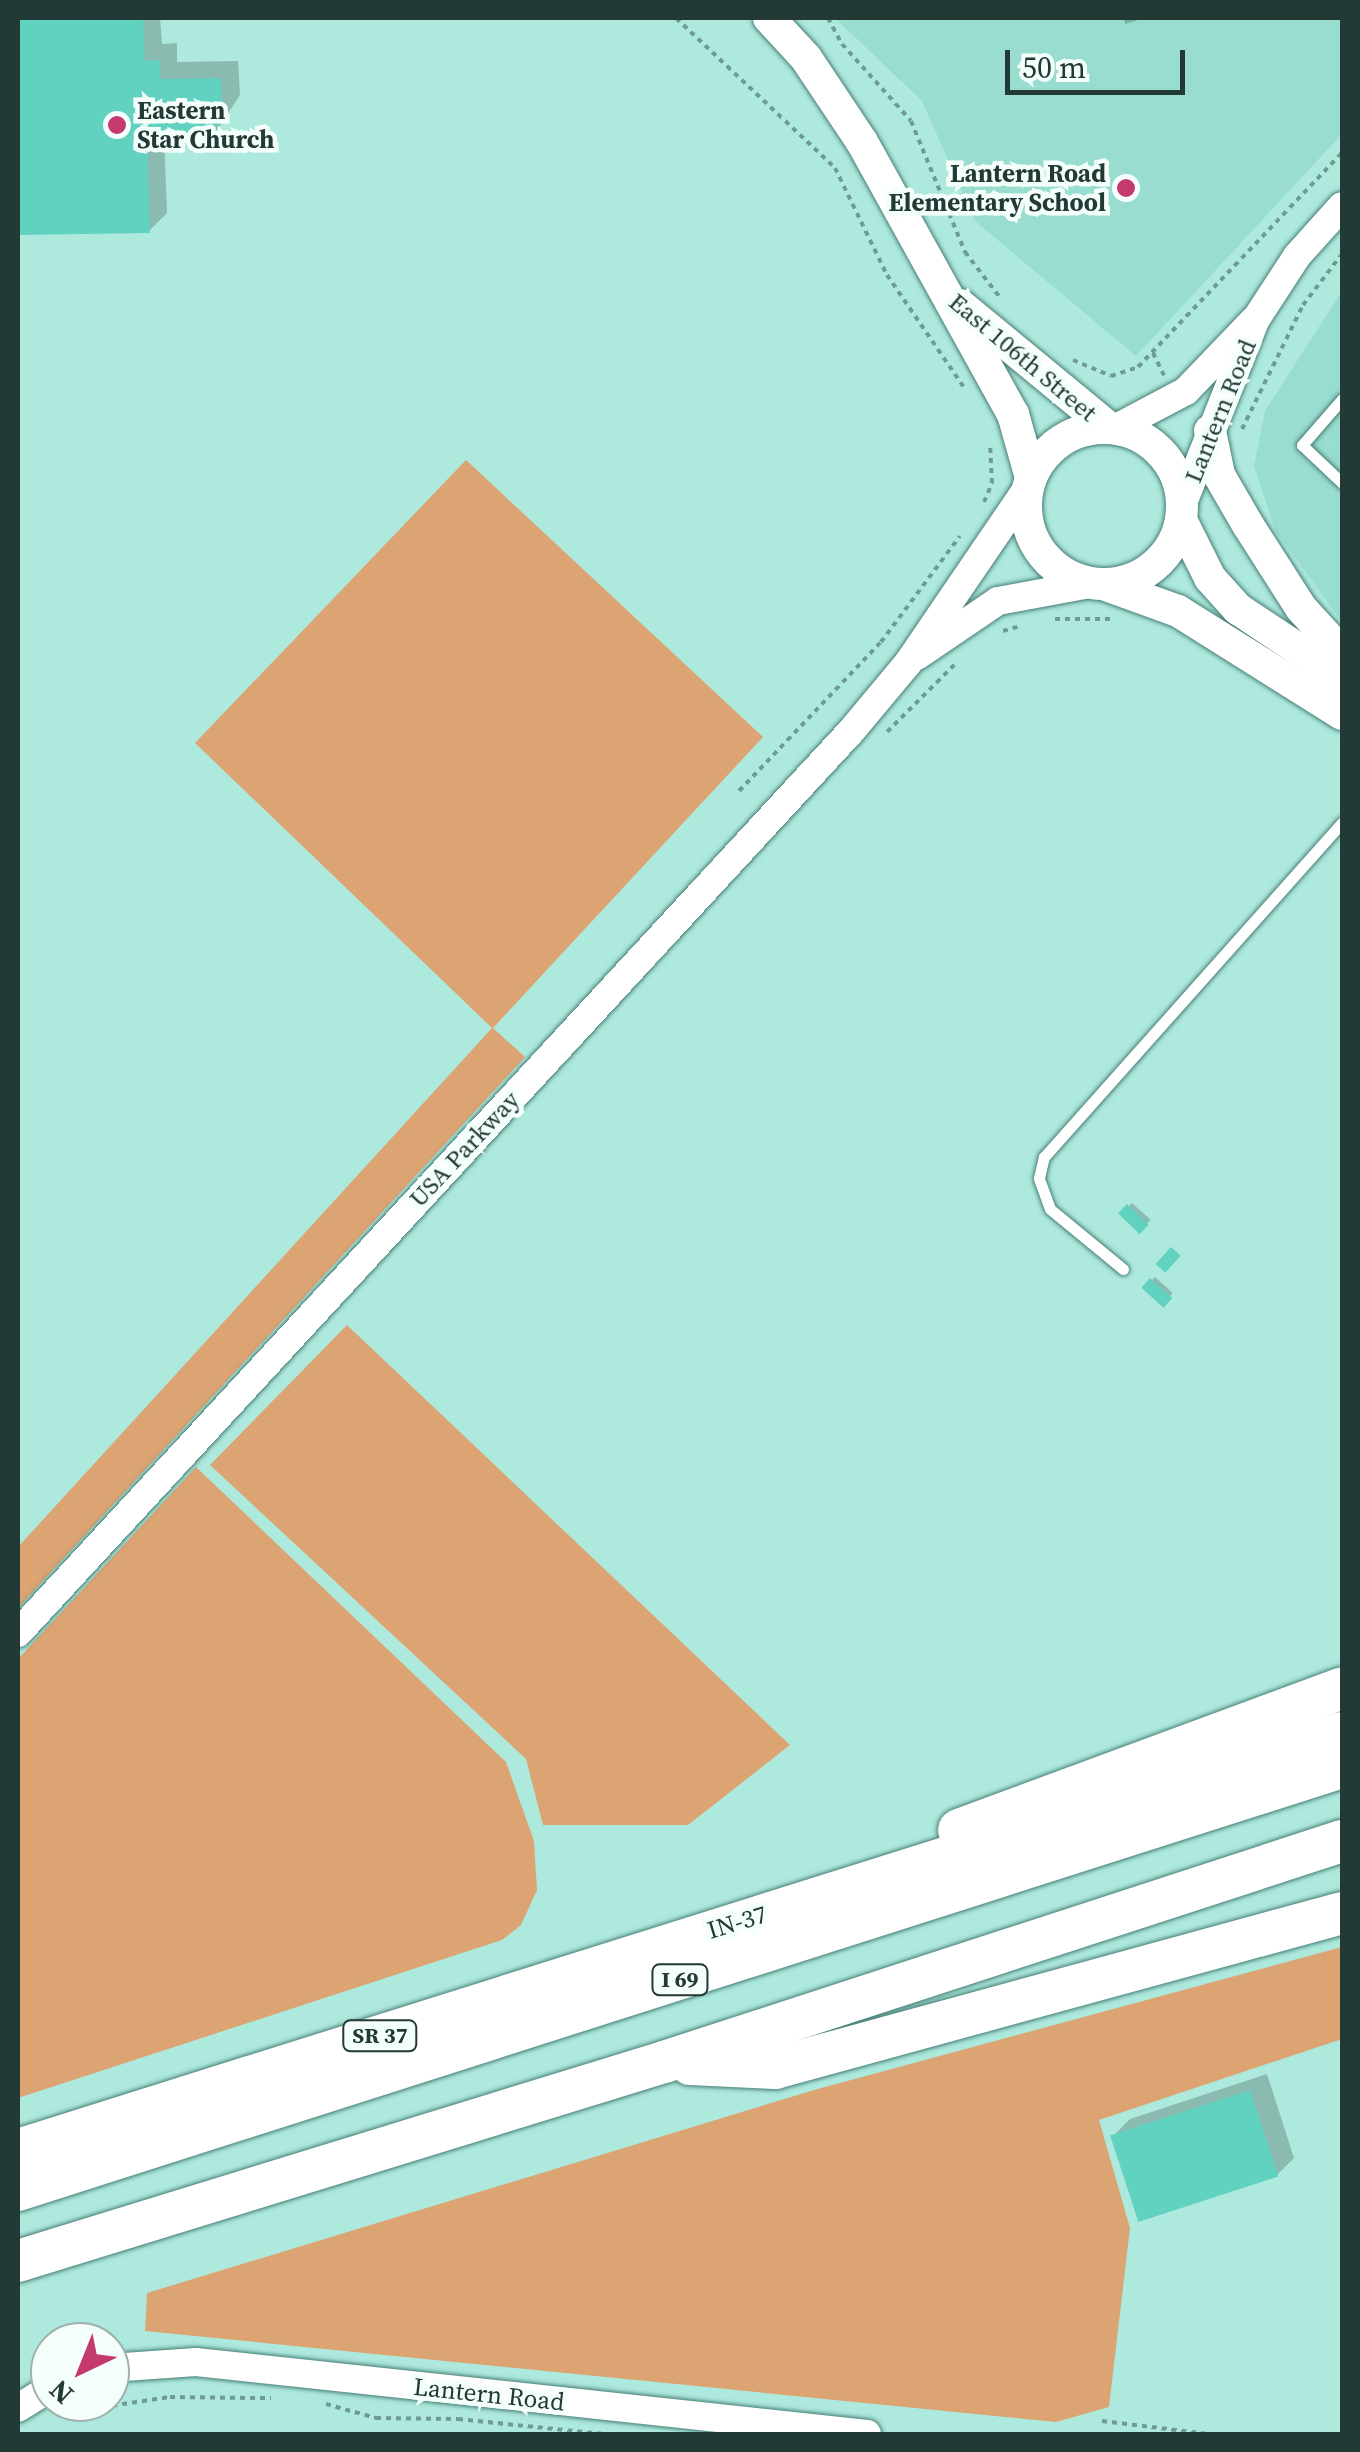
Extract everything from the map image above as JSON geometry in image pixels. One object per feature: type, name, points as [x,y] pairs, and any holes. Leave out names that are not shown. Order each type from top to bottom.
[{"type":"highway","points":[[742,1919],[897,1854],[1342,1688]]},
{"type":"highway","name":"IN-37","points":[[18,2150],[742,1919],[887,1880],[1342,1733]]},
{"type":"highway","name":"I 69","points":[[18,2190],[1342,1767]]},
{"type":"highway","points":[[18,2261],[664,2062],[1342,1841]]},
{"type":"highway","points":[[664,2062],[774,2068],[1342,1913]]},
{"type":"main road","name":"East 106th Street","points":[[768,18],[846,115],[1013,414],[1029,482]]},
{"type":"main road","name":"East 106th Street","points":[[938,285],[1112,428]]},
{"type":"main road","points":[[1342,678],[1254,624],[1228,600],[1182,511],[1162,454],[1112,428],[1068,436],[1029,482],[1026,514],[1040,550],[1058,569],[1178,611],[1342,714]]},
{"type":"main road","points":[[1223,436],[1219,476],[1301,608],[1342,653]]},
{"type":"main road","points":[[1099,584],[1154,567],[1182,511]]},
{"type":"street","name":"Lantern Road","points":[[1112,428],[1186,391],[1256,319],[1297,256],[1342,206]]},
{"type":"street","name":"Lantern Road","points":[[1182,511],[1223,436],[1256,319]]},
{"type":"street","name":"USA Parkway","points":[[18,1633],[908,662],[1029,482]]},
{"type":"street","name":"USA Parkway","points":[[908,662],[998,601],[1099,584]]},
{"type":"street","name":"Lantern Road","points":[[130,2367],[196,2362],[867,2434]]},
{"type":"lane","points":[[1342,400],[1302,445],[1342,483]]},
{"type":"lane","points":[[1123,1269],[1050,1208],[1039,1178],[1044,1157],[1342,822]]},
{"type":"path","points":[[676,18],[834,168],[886,275],[968,391]]},
{"type":"path","points":[[828,18],[837,38],[911,122],[965,252],[1006,306]]},
{"type":"path","points":[[1060,351],[1111,376],[1138,367],[1342,154]]},
{"type":"path","points":[[1223,436],[1303,305],[1342,254]]},
{"type":"path","points":[[1153,353],[1166,380]]},
{"type":"path","points":[[980,510],[992,484],[988,432]]},
{"type":"path","points":[[740,791],[881,642],[966,527]]},
{"type":"path","points":[[960,536],[970,543]]},
{"type":"path","points":[[1017,614],[1021,626]]},
{"type":"path","points":[[1048,620],[1087,616],[1124,623]]},
{"type":"path","points":[[989,637],[1035,622]]},
{"type":"path","points":[[882,737],[966,654]]},
{"type":"path","points":[[130,2400],[278,2399]]},
{"type":"path","points":[[322,2403],[376,2418],[443,2418],[604,2434]]},
{"type":"path","points":[[1102,2421],[1208,2434]]},
{"type":"shaded area","name":"Lantern Road Elementary School","points":[[835,18],[1342,18],[1342,134],[1136,356],[975,221],[922,101]]},
{"type":"shaded area","points":[[1342,291],[1342,622],[1275,530],[1254,466],[1265,411]]},
{"type":"shaded area","points":[[466,460],[763,737],[493,1028],[525,1057],[18,1608],[18,1547],[492,1028],[195,743]]},
{"type":"shaded area","points":[[347,1325],[790,1745],[688,1825],[543,1825],[526,1759],[210,1465]]},
{"type":"shaded area","points":[[196,1467],[506,1762],[534,1841],[537,1890],[521,1925],[502,1940],[18,2098],[18,1659]]},
{"type":"shaded area","points":[[1342,1947],[1342,2039],[1099,2120],[1130,2228],[1109,2407],[1056,2422],[145,2331],[147,2293],[814,2090]]},
{"type":"building","name":"Eastern Star Church","points":[[18,18],[143,18],[145,61],[160,60],[160,79],[221,78],[223,116],[216,114],[216,136],[147,135],[150,233],[18,235]]},
{"type":"building","points":[[1127,1204],[1149,1225],[1140,1234],[1118,1213]]},
{"type":"building","points":[[1171,1247],[1181,1256],[1165,1273],[1156,1264]]},
{"type":"building","points":[[1150,1278],[1172,1298],[1164,1308],[1141,1288]]},
{"type":"building","points":[[1250,2090],[1278,2177],[1138,2222],[1110,2135]]},
{"type":"place","name":"Eastern Star Church","points":[[117,125]]},
{"type":"place","name":"Lantern Road Elementary School","points":[[1126,188]]}]
